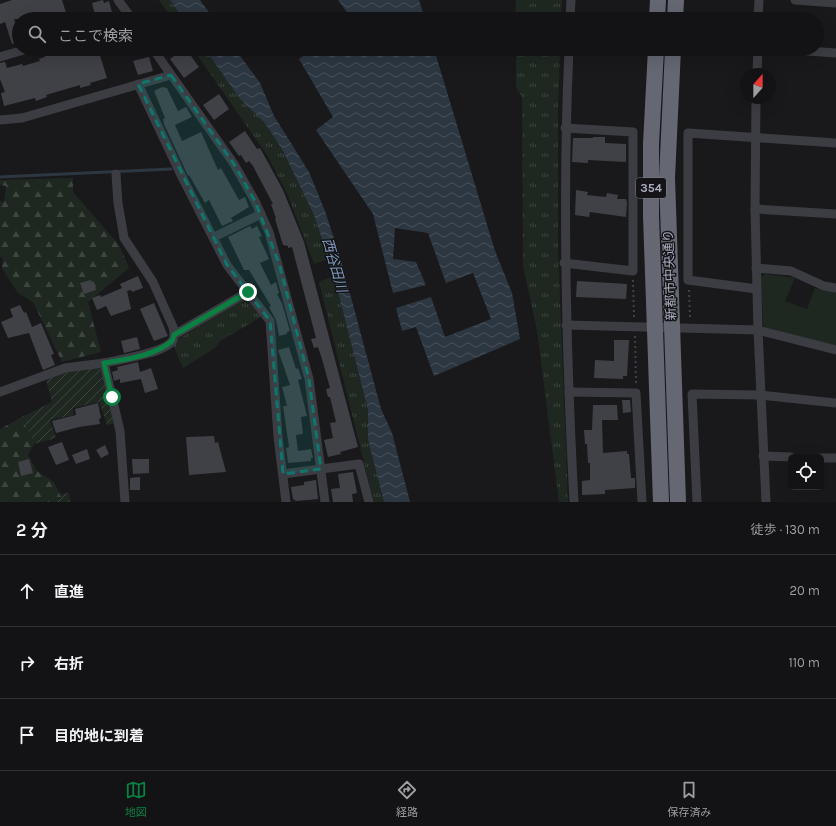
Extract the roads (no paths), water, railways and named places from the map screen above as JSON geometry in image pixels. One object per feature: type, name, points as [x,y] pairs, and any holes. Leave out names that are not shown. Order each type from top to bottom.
[{"type":"highway","points":[[657,12],[658,0]]},
{"type":"highway","points":[[675,12],[676,0]]},
{"type":"highway","name":"新都市中央通り","points":[[656,56],[651,144],[670,326],[661,502]]},
{"type":"highway","name":"新都市中央通り","points":[[673,56],[667,178],[670,326],[678,502]]},
{"type":"street","points":[[118,0],[126,12]]},
{"type":"street","points":[[570,12],[571,0]]},
{"type":"street","points":[[758,12],[759,0]]},
{"type":"street","points":[[795,0],[836,3]]},
{"type":"street","points":[[824,52],[836,53]]},
{"type":"street","points":[[0,57],[12,53]]},
{"type":"street","points":[[158,56],[234,164],[261,214],[279,263],[309,379],[325,502]]},
{"type":"street","points":[[568,56],[565,128],[564,263],[574,502]]},
{"type":"street","points":[[757,68],[758,56]]},
{"type":"street","points":[[0,120],[22,118],[171,75]]},
{"type":"street","points":[[138,84],[182,177],[228,265],[270,321],[286,502]]},
{"type":"street","points":[[756,104],[756,268],[760,395],[766,502]]},
{"type":"street","points":[[564,263],[633,271],[633,132],[565,128]]},
{"type":"street","points":[[757,289],[688,280],[688,133],[836,143]]},
{"type":"street","points":[[116,174],[118,204],[124,238],[152,282],[173,327],[174,335]]},
{"type":"street","points":[[755,209],[836,214]]},
{"type":"street","points":[[214,237],[261,214]]},
{"type":"street","points":[[756,268],[791,271],[824,286],[836,288]]},
{"type":"street","points":[[0,392],[65,368],[104,363],[148,353],[169,343],[174,335],[248,292]]},
{"type":"street","points":[[566,325],[670,326],[758,330],[836,350]]},
{"type":"street","points":[[104,363],[120,430],[125,502]]},
{"type":"street","points":[[569,392],[636,393],[642,502]]},
{"type":"street","points":[[697,502],[692,394],[760,395],[836,403]]},
{"type":"street","points":[[763,456],[788,457]]},
{"type":"street","points":[[824,458],[836,458]]},
{"type":"street","points":[[283,474],[359,464],[369,502]]},
{"type":"water","points":[[170,0],[200,0],[209,12],[178,12]]},
{"type":"water","points":[[338,0],[419,0],[423,12],[347,12]]},
{"type":"water","name":"西谷田川","points":[[210,56],[240,56],[260,83],[274,116],[309,172],[325,211],[341,260],[381,409],[392,433],[410,502],[384,502],[368,440],[368,410],[334,276],[314,215],[282,149],[265,123],[240,99]]},
{"type":"water","points":[[304,56],[436,56],[495,251],[512,293],[520,339],[434,376],[416,327],[402,331],[396,308],[431,297],[445,337],[491,319],[473,273],[446,283],[428,233],[395,228],[393,259],[416,262],[426,285],[393,293],[373,214],[316,130],[333,117],[299,59]]},
{"type":"waterway","points":[[0,177],[171,169]]}]
